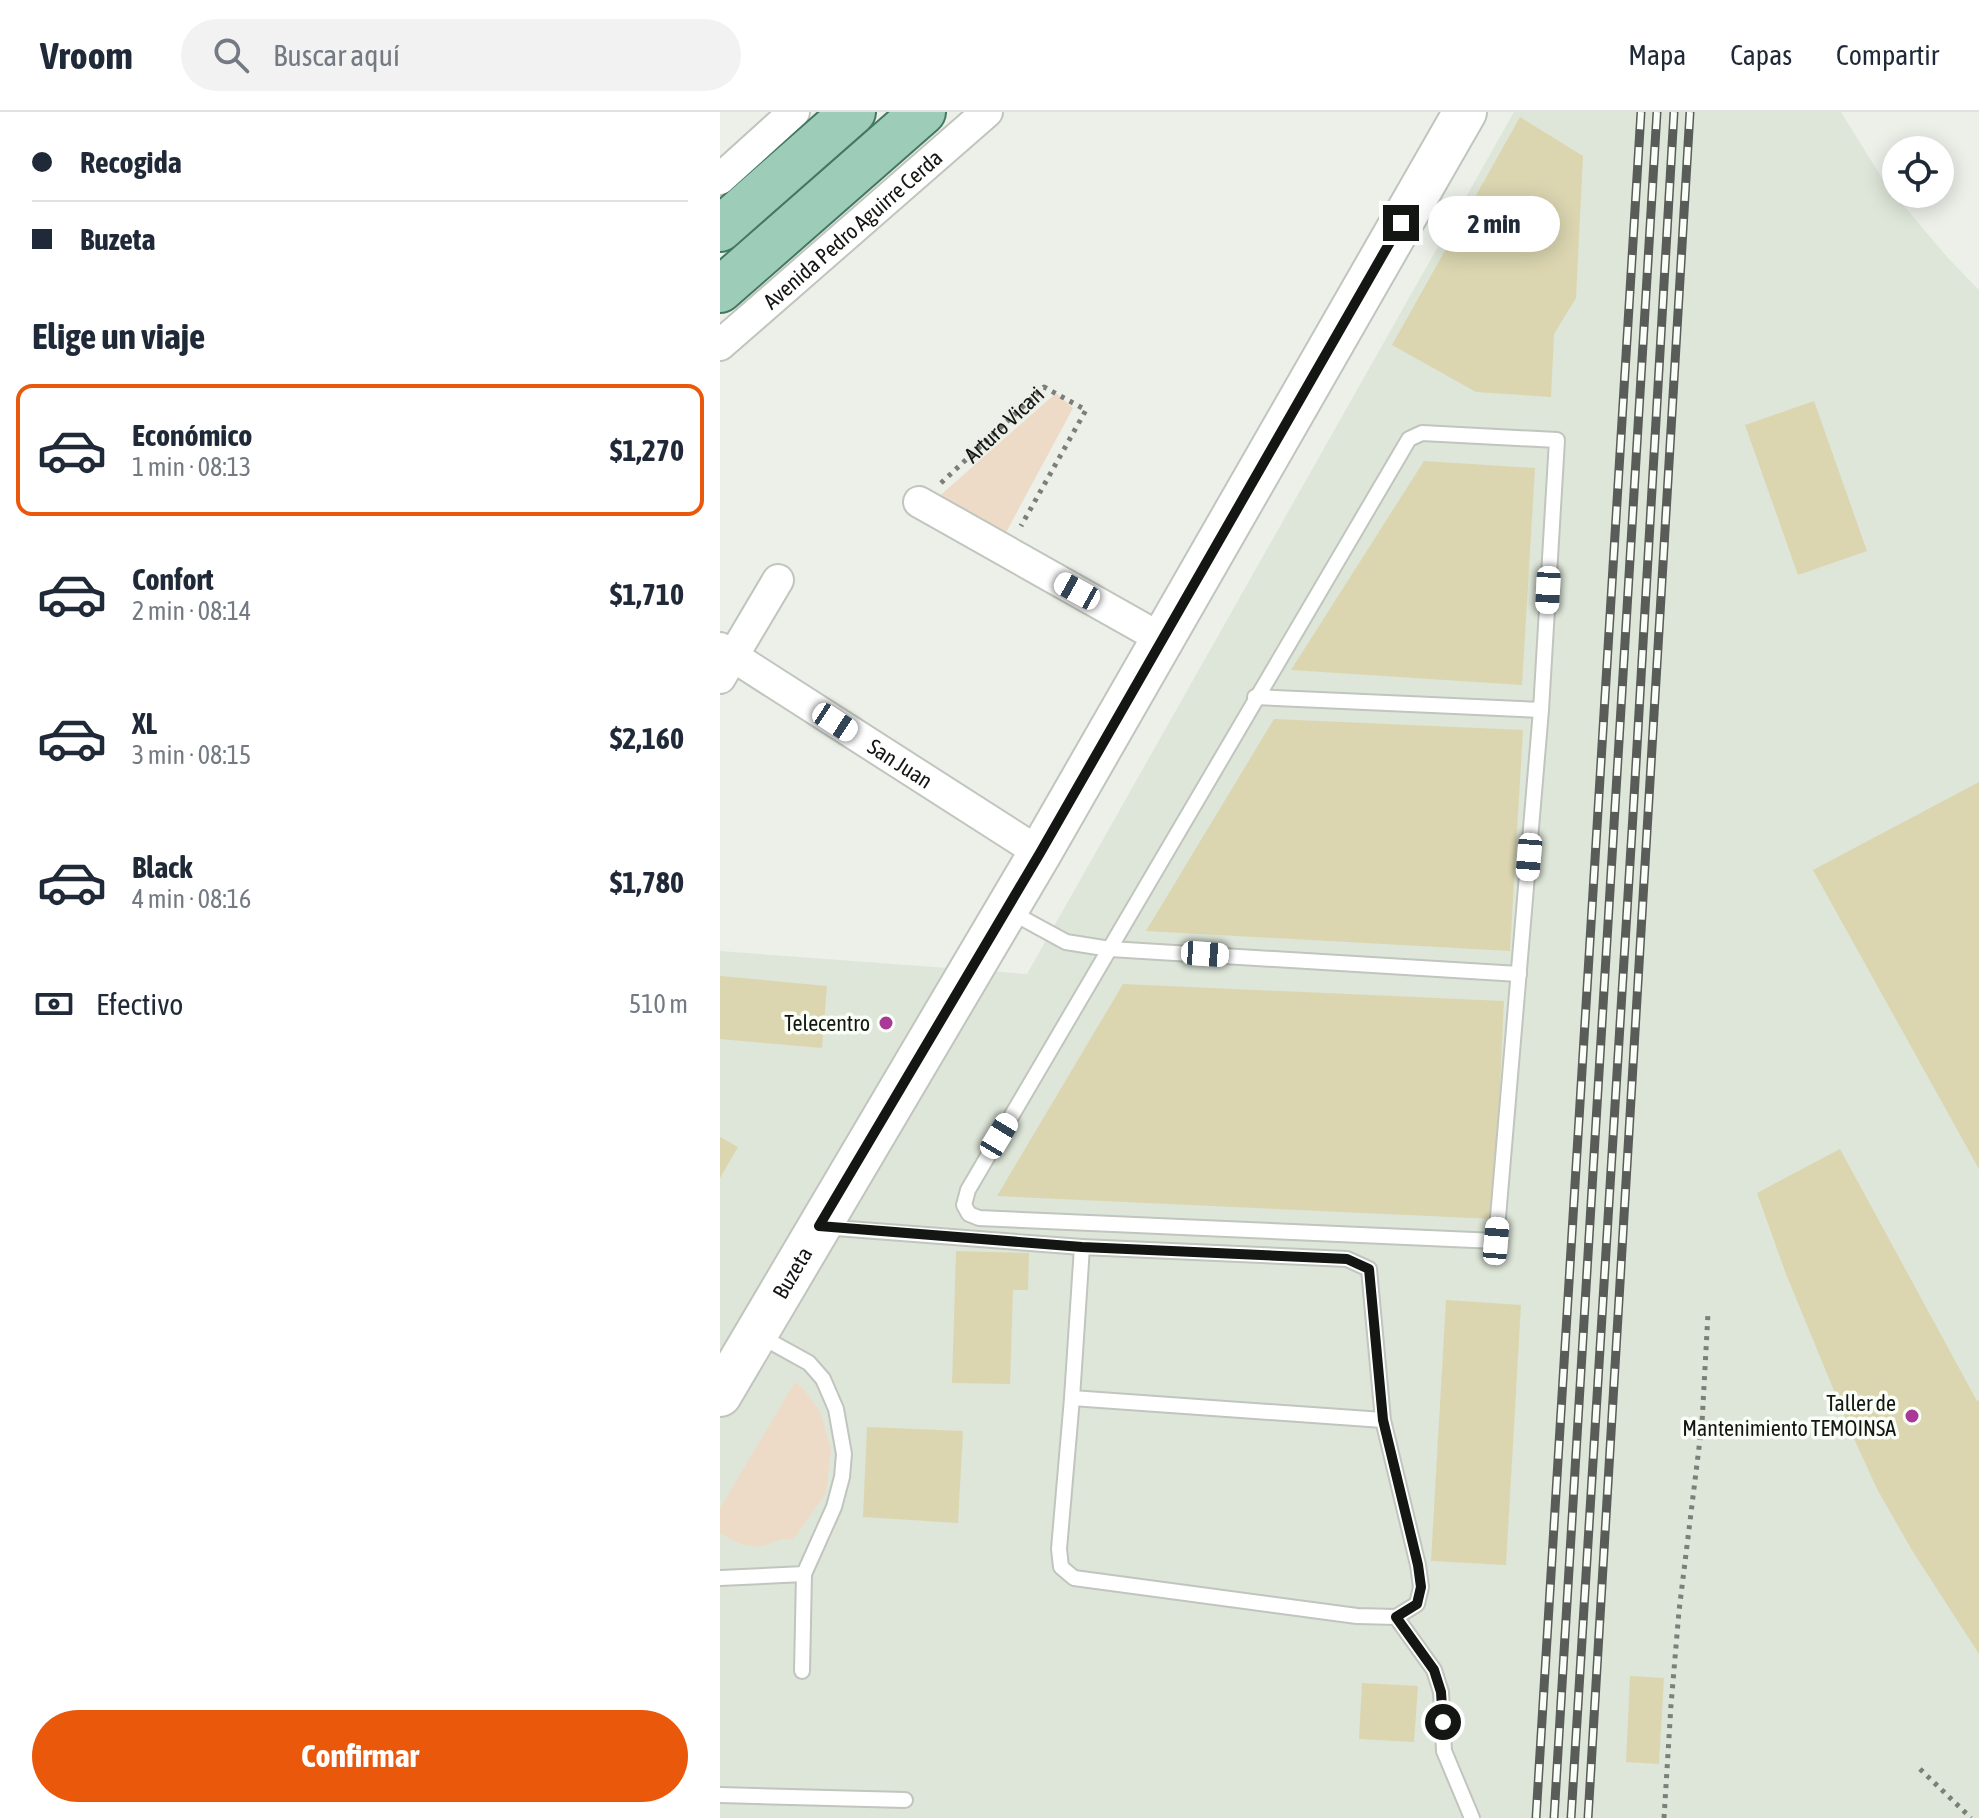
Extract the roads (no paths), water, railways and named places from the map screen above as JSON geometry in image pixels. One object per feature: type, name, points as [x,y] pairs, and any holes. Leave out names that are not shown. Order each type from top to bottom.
[{"type":"main road","points":[[720,229],[853,112]]},
{"type":"main road","name":"Avenida Pedro Aguirre Cerda","points":[[720,290],[923,112]]},
{"type":"street","points":[[720,179],[794,112]]},
{"type":"street","name":"Avenida Pedro Aguirre Cerda","points":[[720,345],[987,112]]},
{"type":"street","name":"Buzeta","points":[[720,1395],[1007,910],[1465,112]]},
{"type":"street","points":[[919,502],[1162,639]]},
{"type":"street","points":[[724,661],[778,580]]},
{"type":"street","name":"San Juan","points":[[724,661],[1040,853]]},
{"type":"lane","points":[[1422,433],[1557,440],[1541,710],[1496,1241],[979,1218],[969,1214],[964,1205],[968,1190],[1255,697],[1409,439],[1422,433]]},
{"type":"lane","points":[[1255,697],[1541,710]]},
{"type":"lane","points":[[1007,910],[1066,942],[1110,949],[1519,974]]},
{"type":"lane","points":[[819,1226],[1082,1247],[1347,1259],[1369,1269],[1383,1420],[1418,1565],[1421,1587],[1417,1604],[1396,1617],[1357,1616],[1074,1578],[1061,1567],[1059,1549],[1082,1247]]},
{"type":"lane","points":[[756,1334],[809,1363],[823,1379],[836,1409],[844,1454],[834,1507],[804,1574],[802,1671]]},
{"type":"lane","points":[[1072,1398],[1383,1420]]},
{"type":"lane","points":[[720,1578],[804,1574]]},
{"type":"lane","points":[[1396,1617],[1434,1670],[1441,1692],[1444,1751],[1472,1818]]},
{"type":"lane","points":[[720,1795],[905,1800]]},
{"type":"railway","points":[[1536,1818],[1641,112]]},
{"type":"railway","points":[[1554,1818],[1657,112]]},
{"type":"railway","points":[[1571,1818],[1674,112]]},
{"type":"railway","points":[[1588,1818],[1690,112]]},
{"type":"place","name":"Telecentro","points":[[886,1023]]},
{"type":"place","name":"Taller de Mantenimiento TEMOINSA","points":[[1912,1416]]}]
